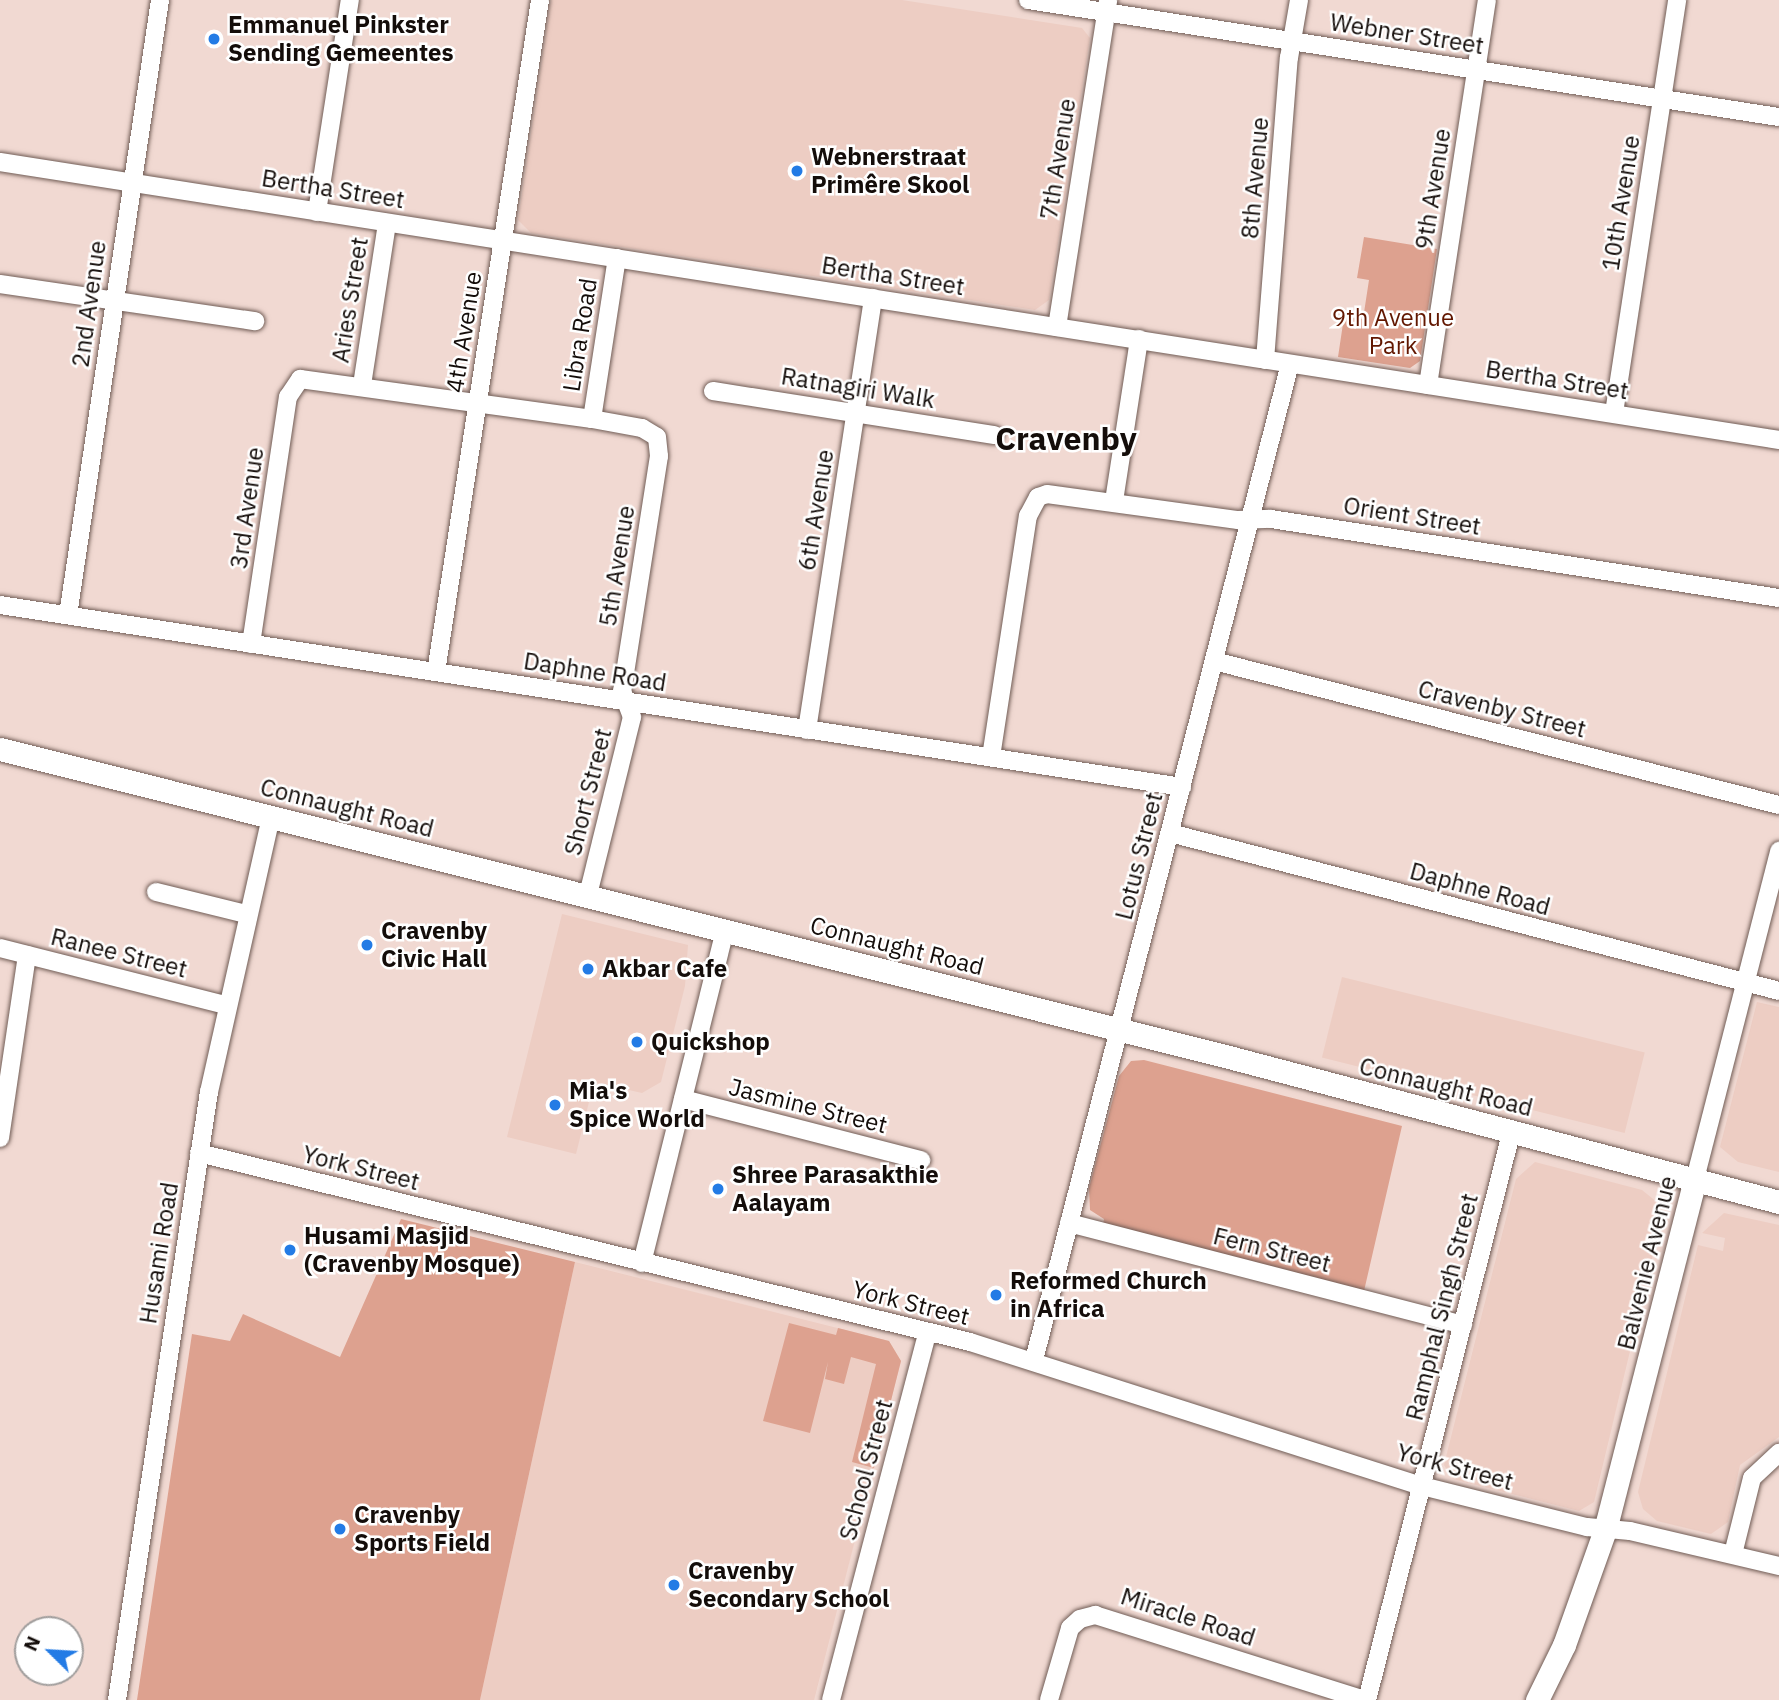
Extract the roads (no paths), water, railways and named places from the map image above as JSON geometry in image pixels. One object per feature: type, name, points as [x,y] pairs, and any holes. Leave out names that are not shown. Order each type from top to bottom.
[{"type":"street","name":"2nd Avenue","points":[[68,615],[160,0]]},
{"type":"street","points":[[317,212],[350,0]]},
{"type":"street","name":"4th Avenue","points":[[436,672],[540,0]]},
{"type":"street","name":"Webner Street","points":[[1028,0],[1107,6],[1292,41],[1779,117]]},
{"type":"street","name":"8th Avenue","points":[[1265,360],[1292,41],[1298,0]]},
{"type":"street","name":"9th Avenue","points":[[1428,385],[1488,0]]},
{"type":"street","name":"10th Avenue","points":[[1614,413],[1677,0]]},
{"type":"street","name":"7th Avenue","points":[[1057,327],[1107,6]]},
{"type":"street","name":"Bertha Street","points":[[0,162],[1779,440]]},
{"type":"street","name":"Aries Street","points":[[362,385],[387,223]]},
{"type":"street","name":"Libra Road","points":[[592,419],[617,258]]},
{"type":"street","points":[[0,284],[254,321]]},
{"type":"street","name":"6th Avenue","points":[[807,730],[873,298]]},
{"type":"street","points":[[1114,500],[1139,340]]},
{"type":"street","name":"Lotus Street","points":[[1034,1360],[1290,364]]},
{"type":"street","name":"3rd Avenue","points":[[251,644],[288,397],[295,381],[308,378],[362,385]]},
{"type":"street","points":[[362,385],[592,419]]},
{"type":"street","name":"Ratnagiri Walk","points":[[712,391],[995,435]]},
{"type":"street","name":"5th Avenue","points":[[592,419],[642,428],[657,438],[659,456],[622,691],[625,701]]},
{"type":"street","name":"Orient Street","points":[[991,757],[1028,516],[1038,497],[1056,493],[1250,519],[1779,598]]},
{"type":"street","name":"Daphne Road","points":[[0,605],[1182,787]]},
{"type":"street","name":"Cravenby Street","points":[[1214,661],[1779,805]]},
{"type":"street","name":"Short Street","points":[[588,895],[632,717],[625,701]]},
{"type":"street","name":"Connaught Road","points":[[0,749],[1119,1030],[1779,1202]]},
{"type":"street","name":"Husami Road","points":[[117,1700],[199,1153],[226,1005],[271,817]]},
{"type":"street","name":"Daphne Road","points":[[1170,833],[1779,991]]},
{"type":"street","name":"Balvenie Avenue","points":[[1543,1694],[1605,1530],[1779,851]]},
{"type":"street","points":[[156,892],[246,914]]},
{"type":"street","points":[[642,1263],[725,930]]},
{"type":"street","name":"Ranee Street","points":[[0,948],[226,1005]]},
{"type":"street","points":[[0,1138],[27,955]]},
{"type":"street","name":"Jasmine Street","points":[[683,1099],[921,1160]]},
{"type":"street","name":"Ramphal Singh Street","points":[[1366,1700],[1511,1130]]},
{"type":"street","name":"York Street","points":[[199,1153],[1034,1360],[1422,1486],[1605,1530],[1732,1554],[1779,1566]]},
{"type":"street","name":"Fern Street","points":[[1069,1223],[1462,1325]]},
{"type":"street","name":"School Street","points":[[831,1700],[927,1333]]},
{"type":"street","points":[[1732,1554],[1752,1478],[1779,1453]]},
{"type":"street","name":"Miracle Road","points":[[1049,1700],[1070,1628],[1080,1619],[1095,1615],[1366,1700]]},
{"type":"place","name":"Emmanuel Pinkster Sending Gemeentes","points":[[214,39]]},
{"type":"place","name":"Webnerstraat Primêre Skool","points":[[797,171]]},
{"type":"place","name":"Cravenby Civic Hall","points":[[367,945]]},
{"type":"place","name":"Akbar Cafe","points":[[588,969]]},
{"type":"place","name":"Quickshop","points":[[637,1042]]},
{"type":"place","name":"Mia's Spice World","points":[[555,1105]]},
{"type":"place","name":"Shree Parasakthie Aalayam","points":[[718,1189]]},
{"type":"place","name":"Husami Masjid (Cravenby Mosque)","points":[[290,1250]]},
{"type":"place","name":"Reformed Church in Africa","points":[[996,1295]]},
{"type":"place","name":"Cravenby Sports Field","points":[[340,1529]]},
{"type":"place","name":"Cravenby Secondary School","points":[[674,1585]]},
{"type":"district","name":"Cravenby","points":[[1066,438]]},
{"type":"park label","name":"9th Avenue Park","points":[[1393,332]]}]
